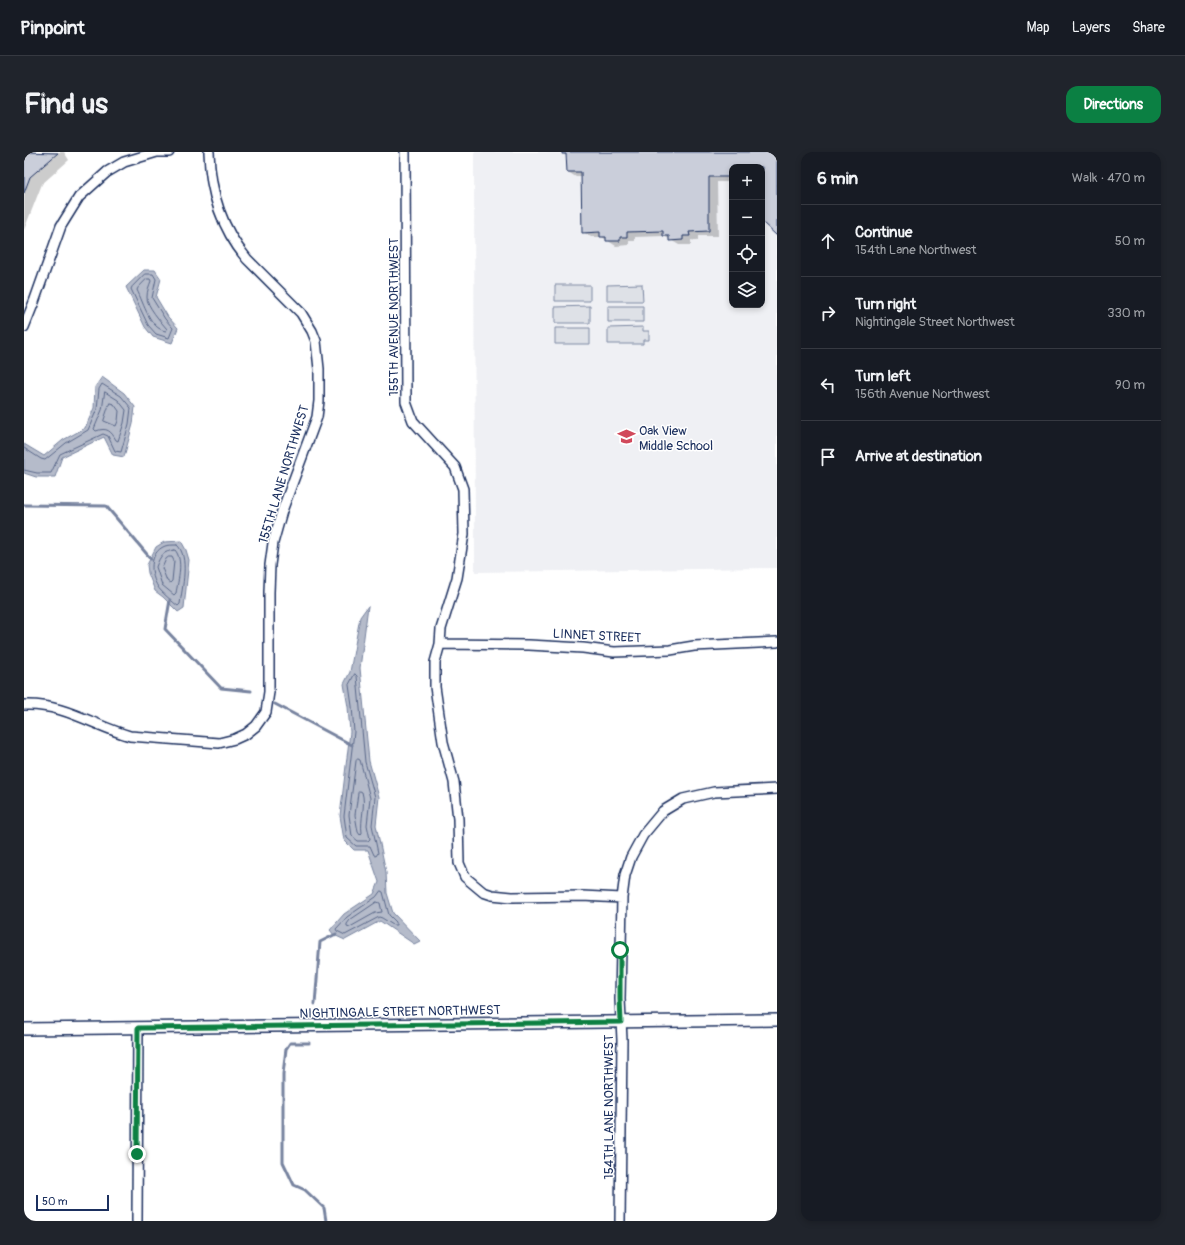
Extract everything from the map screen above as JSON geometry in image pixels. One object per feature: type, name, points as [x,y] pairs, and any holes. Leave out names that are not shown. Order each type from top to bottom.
[{"type":"street","points":[[24,327],[61,226],[79,198],[107,172],[124,162],[157,152],[169,152]]},
{"type":"street","name":"155TH LANE NORTHWEST","points":[[24,705],[58,708],[130,736],[219,743],[235,739],[246,734],[256,726],[266,712],[270,692],[269,592],[270,565],[273,543],[282,511],[317,417],[320,384],[318,355],[316,341],[301,312],[247,259],[230,234],[219,211],[215,197],[210,170],[209,152]]},
{"type":"street","name":"155TH AVENUE NORTHWEST","points":[[405,152],[406,402],[413,421],[455,467],[463,489],[464,534],[457,578],[441,629],[440,644],[435,662],[435,687],[438,716],[443,742],[454,782],[458,819],[459,863],[465,877],[483,892],[492,896],[582,896],[622,898]]},
{"type":"street","name":"LINNET STREET","points":[[440,644],[529,645],[583,648],[614,652],[670,650],[694,646],[777,642]]},
{"type":"street","name":"154TH LANE NORTHWEST","points":[[620,1221],[622,1040],[620,999],[622,898],[624,875],[631,857],[643,835],[663,811],[683,799],[714,792],[777,789]]},
{"type":"street","name":"NIGHTINGALE STREET NORTHWEST","points":[[24,1029],[777,1020]]},
{"type":"street","points":[[137,1221],[138,1028]]},
{"type":"shaded area","name":"Oak View Middle School","points":[[474,152],[777,152],[777,568],[475,572]]},
{"type":"shaded area","points":[[642,284],[643,301],[607,301],[607,285]]},
{"type":"shaded area","points":[[555,285],[590,285],[590,301],[555,301]]},
{"type":"shaded area","points":[[590,306],[590,323],[555,323],[555,307]]},
{"type":"shaded area","points":[[608,306],[643,306],[643,322],[608,322]]},
{"type":"shaded area","points":[[643,327],[643,331],[649,331],[649,340],[643,340],[643,344],[608,344],[608,328]]},
{"type":"shaded area","points":[[555,328],[590,328],[590,344],[555,344]]},
{"type":"water","points":[[144,270],[155,270],[161,279],[156,297],[168,317],[178,328],[172,343],[153,337],[145,327],[126,287]]},
{"type":"water","points":[[102,377],[124,393],[135,407],[133,424],[124,457],[113,455],[104,437],[62,457],[55,477],[36,477],[24,473],[24,444],[44,456],[63,440],[85,428],[94,408],[95,387]]},
{"type":"water","points":[[181,541],[189,560],[184,608],[178,612],[155,591],[148,573],[147,565],[156,547],[164,542]]},
{"type":"water","points":[[368,606],[360,668],[369,761],[379,797],[376,825],[386,872],[387,893],[393,913],[420,941],[414,944],[380,921],[345,940],[334,935],[330,930],[344,914],[374,894],[379,882],[368,850],[354,850],[344,840],[340,816],[350,732],[344,684],[350,672],[360,617]]},
{"type":"building","points":[[24,152],[58,153],[30,177],[24,193]]},
{"type":"building","points":[[562,152],[777,152],[777,236],[765,225],[765,164],[729,164],[729,177],[709,177],[709,231],[689,232],[690,236],[683,236],[683,240],[669,241],[669,236],[663,236],[663,231],[627,232],[627,237],[620,237],[620,241],[606,241],[606,237],[600,237],[600,232],[582,233],[581,172],[567,172],[566,154],[562,154]]},
{"type":"waterway","points":[[24,505],[106,506],[151,559]]},
{"type":"waterway","points":[[170,600],[165,629],[221,688],[251,691]]},
{"type":"waterway","points":[[275,704],[352,745]]},
{"type":"waterway","points":[[315,1004],[320,942],[336,934]]},
{"type":"waterway","points":[[309,1043],[290,1043],[286,1049],[283,1074],[283,1162],[294,1185],[305,1190],[324,1208],[326,1221]]},
{"type":"place","name":"Oak View Middle School","points":[[626,437]]},
{"type":"route","points":[[137,1154],[138,1028],[621,1022],[620,950]]}]
